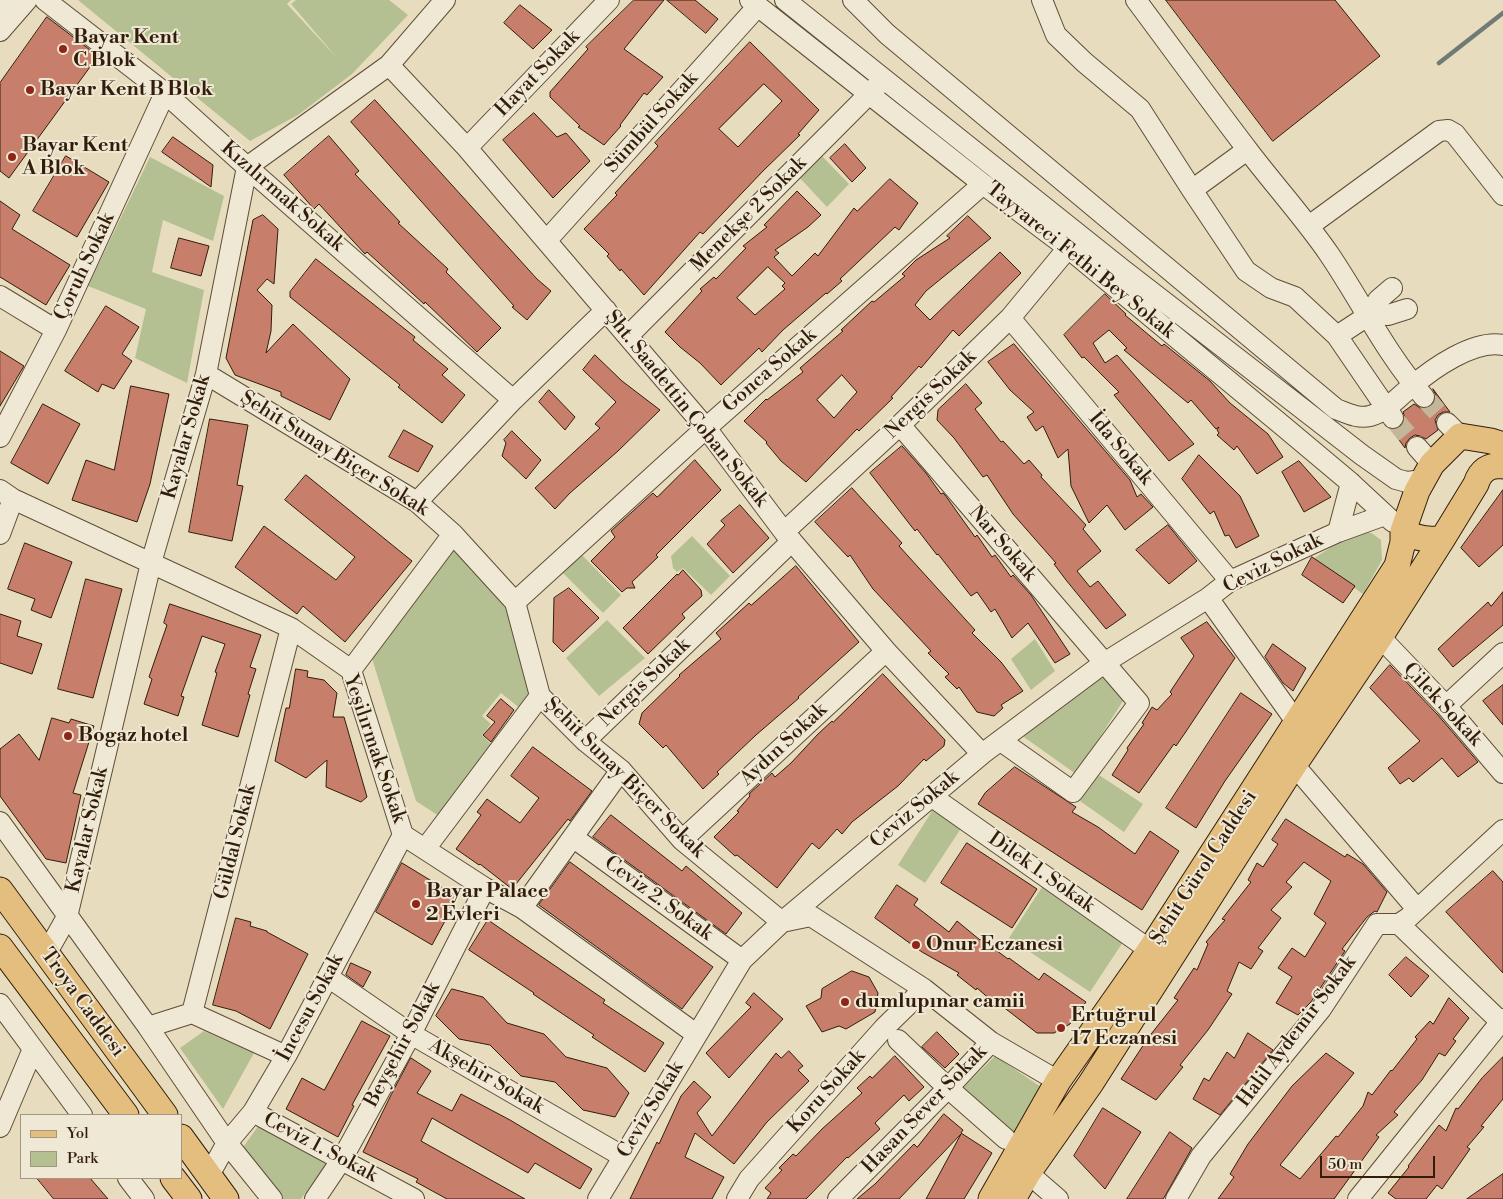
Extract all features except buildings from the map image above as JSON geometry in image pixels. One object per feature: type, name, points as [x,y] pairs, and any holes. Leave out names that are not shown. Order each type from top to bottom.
[{"type":"main road","points":[[1424,464],[1454,429]]},
{"type":"main road","points":[[1454,429],[1503,445]]},
{"type":"main road","points":[[1454,429],[1479,474],[1486,469],[1498,465],[1503,466]]},
{"type":"main road","name":"Şehit Gürol Caddesi","points":[[991,1199],[1058,1081],[1150,950],[1397,566],[1403,542],[1394,523],[1412,504],[1424,464]]},
{"type":"main road","name":"Şehit Gürol Caddesi","points":[[1013,1199],[1028,1173],[1082,1096],[1294,764],[1380,637],[1476,484],[1479,474]]},
{"type":"main road","points":[[1394,523],[1411,536],[1432,541],[1442,538]]},
{"type":"main road","name":"Troya Caddesi","points":[[0,890],[164,1114]]},
{"type":"main road","name":"Troya Caddesi","points":[[0,947],[125,1114]]},
{"type":"main road","points":[[1058,1081],[1082,1096]]},
{"type":"main road","points":[[182,1138],[226,1199]]},
{"type":"main road","points":[[174,1179],[189,1199]]},
{"type":"street","points":[[0,7],[7,0]]},
{"type":"street","points":[[0,31],[27,0]]},
{"type":"street","name":"Kızılırmak Sokak","points":[[45,0],[165,94],[247,168],[514,400]]},
{"type":"street","points":[[247,168],[389,65],[445,0]]},
{"type":"street","name":"Hayat Sokak","points":[[467,148],[609,0]]},
{"type":"street","name":"Tayyareci Fethi Bey Sokak","points":[[785,0],[1122,269],[1362,455],[1396,479],[1406,482],[1424,464]]},
{"type":"street","points":[[853,0],[886,34],[1336,409],[1354,416],[1390,414],[1419,391],[1447,362],[1475,346],[1495,343],[1503,345]]},
{"type":"street","points":[[1042,0],[1056,35],[1084,62],[1140,109],[1246,272],[1271,288],[1295,297],[1337,336],[1390,414]]},
{"type":"street","points":[[1136,0],[1247,150],[1309,226],[1330,255],[1419,391]]},
{"type":"street","name":"Tayyareci Fethi Bey Sokak","points":[[754,3],[983,184],[1068,248],[1350,483],[1394,523]]},
{"type":"street","name":"Sümbül Sokak","points":[[547,240],[754,3]]},
{"type":"street","name":"Şht. Saadettin Çoban Sokak","points":[[389,65],[467,148],[547,240],[706,428],[788,536],[886,651],[982,754]]},
{"type":"street","name":"Menekşe 2 Sokak","points":[[628,336],[885,78]]},
{"type":"street","name":"Çoruh Sokak","points":[[0,437],[56,330],[165,94]]},
{"type":"street","points":[[1309,226],[1439,131],[1448,130],[1455,134],[1503,195]]},
{"type":"street","points":[[1192,190],[1247,150]]},
{"type":"street","name":"Kayalar Sokak","points":[[46,954],[67,917],[151,564],[206,374],[247,168]]},
{"type":"street","name":"Gonca Sokak","points":[[515,602],[706,428],[983,184]]},
{"type":"street","name":"Nergis Sokak","points":[[585,741],[788,536],[1010,318],[1068,248]]},
{"type":"street","points":[[1337,336],[1370,315],[1378,300],[1392,288]]},
{"type":"street","points":[[0,296],[56,330]]},
{"type":"street","points":[[1370,315],[1388,315],[1407,309]]},
{"type":"street","points":[[417,502],[514,400],[606,310]]},
{"type":"street","name":"İda Sokak","points":[[1010,318],[1230,581]]},
{"type":"street","name":"Şehit Sunay Biçer Sokak","points":[[206,374],[417,502],[454,534],[515,602],[540,696],[585,741],[621,770],[682,840],[782,922]]},
{"type":"street","name":"Nar Sokak","points":[[900,425],[1139,703],[1074,792],[1001,741]]},
{"type":"street","name":"Ceviz Sokak","points":[[1338,532],[1350,483]]},
{"type":"street","points":[[0,534],[7,494]]},
{"type":"street","name":"Yeşilırmak Sokak","points":[[7,494],[151,564],[291,628],[352,670],[403,835],[485,888],[522,908],[696,1034]]},
{"type":"street","name":"Ceviz Sokak","points":[[598,1199],[622,1156],[742,960],[782,922],[982,754],[1104,663],[1208,598],[1230,581],[1338,532],[1394,523]]},
{"type":"street","points":[[352,670],[454,534]]},
{"type":"street","points":[[1208,598],[1297,723]]},
{"type":"street","name":"Güldal Sokak","points":[[192,1012],[291,628]]},
{"type":"street","name":"Çilek Sokak","points":[[1380,637],[1446,706],[1503,773]]},
{"type":"street","name":"Aydın Sokak","points":[[682,840],[886,651]]},
{"type":"street","points":[[1446,706],[1503,653]]},
{"type":"street","points":[[425,849],[540,696]]},
{"type":"street","points":[[1294,764],[1417,909]]},
{"type":"street","points":[[522,908],[621,770]]},
{"type":"street","name":"Dilek 1. Sokak","points":[[931,796],[1150,950]]},
{"type":"street","points":[[0,822],[67,917],[148,1026],[227,1143],[272,1199]]},
{"type":"street","points":[[1358,1199],[1502,1021],[1399,924],[1503,830]]},
{"type":"street","name":"İncesu Sokak","points":[[209,1175],[227,1143],[253,1112],[286,1056],[403,835]]},
{"type":"street","name":"Ceviz 2. Sokak","points":[[574,838],[742,960]]},
{"type":"street","name":"Beyşehir Sokak","points":[[315,1199],[342,1159],[411,1034],[485,888]]},
{"type":"street","points":[[782,922],[811,916],[924,989],[991,1042],[1058,1081]]},
{"type":"street","name":"Halil Aydemir Sokak","points":[[1176,1199],[1201,1156],[1321,1008],[1377,924],[1399,924]]},
{"type":"street","name":"Akşehir Sokak","points":[[328,977],[411,1034],[622,1156]]},
{"type":"street","name":"Koru Sokak","points":[[737,1199],[756,1172],[884,1028],[924,989]]},
{"type":"street","points":[[0,1004],[81,1114]]},
{"type":"street","points":[[148,1026],[192,1012],[286,1056]]},
{"type":"street","points":[[898,1040],[948,1088],[1006,1139]]},
{"type":"street","name":"Hasan Sever Sokak","points":[[838,1199],[991,1042]]},
{"type":"street","points":[[0,1127],[33,1049]]},
{"type":"street","name":"Ceviz 1. Sokak","points":[[253,1112],[414,1199]]},
{"type":"street","points":[[1028,1173],[1058,1199]]},
{"type":"street","points":[[129,1179],[144,1199]]},
{"type":"green space","points":[[78,0],[291,0],[287,4],[338,59],[291,4],[296,0],[389,0],[408,15],[352,74],[298,115],[250,141]]},
{"type":"green space","points":[[819,153],[849,184],[827,207],[797,175]]},
{"type":"green space","points":[[150,157],[224,196],[213,241],[163,220],[152,272],[204,290],[187,383],[135,358],[146,309],[88,286]]},
{"type":"green space","points":[[1363,530],[1381,540],[1382,560],[1363,594],[1313,559],[1356,531]]},
{"type":"green space","points":[[692,536],[730,576],[711,595],[683,568],[677,572],[673,568],[671,556]]},
{"type":"green space","points":[[453,547],[499,596],[518,632],[533,697],[522,710],[501,693],[482,716],[491,724],[482,735],[494,747],[442,818],[416,801],[370,652]]},
{"type":"green space","points":[[581,554],[621,595],[603,613],[563,573]]},
{"type":"green space","points":[[607,620],[645,658],[599,696],[566,658]]},
{"type":"green space","points":[[1035,639],[1055,671],[1031,690],[1011,659]]},
{"type":"green space","points":[[1102,675],[1123,701],[1076,774],[1021,735]]},
{"type":"green space","points":[[1099,775],[1143,804],[1124,832],[1080,801]]},
{"type":"green space","points":[[934,808],[962,827],[925,883],[898,865]]},
{"type":"green space","points":[[1044,884],[1125,939],[1090,992],[1009,938]]},
{"type":"green space","points":[[204,1031],[254,1053],[223,1109],[180,1048]]},
{"type":"green space","points":[[995,1056],[1041,1087],[1014,1132],[963,1088]]},
{"type":"green space","points":[[259,1125],[327,1163],[301,1199],[283,1199],[241,1150]]},
{"type":"waterway","points":[[1439,63],[1503,13]]},
{"type":"tunnel","points":[[1424,397],[1447,423]]},
{"type":"tunnel","points":[[1394,419],[1417,447]]},
{"type":"place","name":"Bayar Kent C Blok","points":[[63,49]]},
{"type":"place","name":"Bayar Kent B Blok","points":[[30,90]]},
{"type":"place","name":"Bayar Kent A Blok","points":[[12,157]]},
{"type":"place","name":"Bogaz hotel","points":[[68,736]]},
{"type":"place","name":"Bayar Palace 2 Evleri","points":[[416,904]]},
{"type":"place","name":"Onur Eczanesi","points":[[916,945]]},
{"type":"place","name":"dumlupınar camii","points":[[845,1002]]},
{"type":"place","name":"Ertuğrul 17 Eczanesi","points":[[1061,1028]]}]
